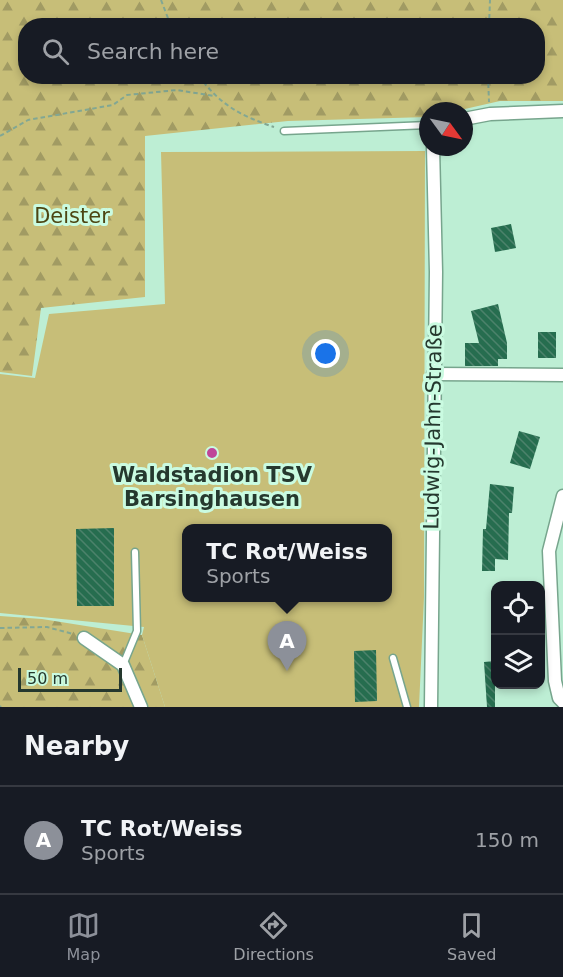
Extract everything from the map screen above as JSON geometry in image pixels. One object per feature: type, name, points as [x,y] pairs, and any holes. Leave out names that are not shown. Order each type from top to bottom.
[{"type":"street","points":[[473,117],[490,114],[563,111]]},
{"type":"street","name":"Ludwig-Jahn-Straße","points":[[431,707],[436,272],[434,156]]},
{"type":"street","points":[[434,374],[563,375]]},
{"type":"street","points":[[563,496],[549,551],[555,681],[559,698],[563,702]]},
{"type":"street","points":[[84,638],[123,665],[141,707]]},
{"type":"lane","points":[[284,131],[419,125]]},
{"type":"lane","points":[[123,665],[137,631],[135,552]]},
{"type":"lane","points":[[393,658],[407,707]]},
{"type":"path","points":[[161,0],[168,18]]},
{"type":"path","points":[[489,18],[490,0]]},
{"type":"path","points":[[205,84],[214,96],[237,112],[284,131]]},
{"type":"path","points":[[488,84],[490,114]]},
{"type":"path","points":[[0,136],[28,120],[113,105],[127,95],[177,90],[214,96]]},
{"type":"path","points":[[0,628],[47,627],[84,638]]},
{"type":"green space","name":"Deister","points":[[0,0],[563,0],[563,101],[500,101],[473,107],[473,102],[419,102],[419,117],[288,121],[145,136],[145,297],[41,308],[32,376],[0,372]]},
{"type":"green space","name":"Waldstadion TSV Barsinghausen","points":[[419,151],[419,156],[425,156],[424,597],[419,707],[165,707],[142,635],[144,627],[0,613],[0,374],[35,378],[49,314],[165,304],[161,152]]},
{"type":"green space","points":[[0,616],[42,619],[142,635],[165,707],[0,707]]},
{"type":"building","points":[[511,224],[516,248],[495,252],[491,228]]},
{"type":"building","points":[[498,304],[507,343],[507,359],[498,359],[498,366],[465,366],[465,343],[479,343],[471,311]]},
{"type":"building","points":[[538,332],[556,332],[556,358],[538,358]]},
{"type":"building","points":[[519,431],[540,437],[530,469],[510,463]]},
{"type":"building","points":[[490,484],[514,487],[512,513],[509,513],[508,560],[495,559],[495,571],[482,571],[483,529],[486,529]]},
{"type":"building","points":[[114,528],[114,606],[77,606],[76,529]]},
{"type":"building","points":[[376,650],[377,701],[355,702],[354,651]]},
{"type":"building","points":[[491,661],[491,689],[495,689],[495,707],[487,707],[484,662]]},
{"type":"place","name":"Waldstadion TSV Barsinghausen","points":[[212,453]]},
{"type":"place","name":"TC Rot/Weiss","points":[[287,671]]}]
